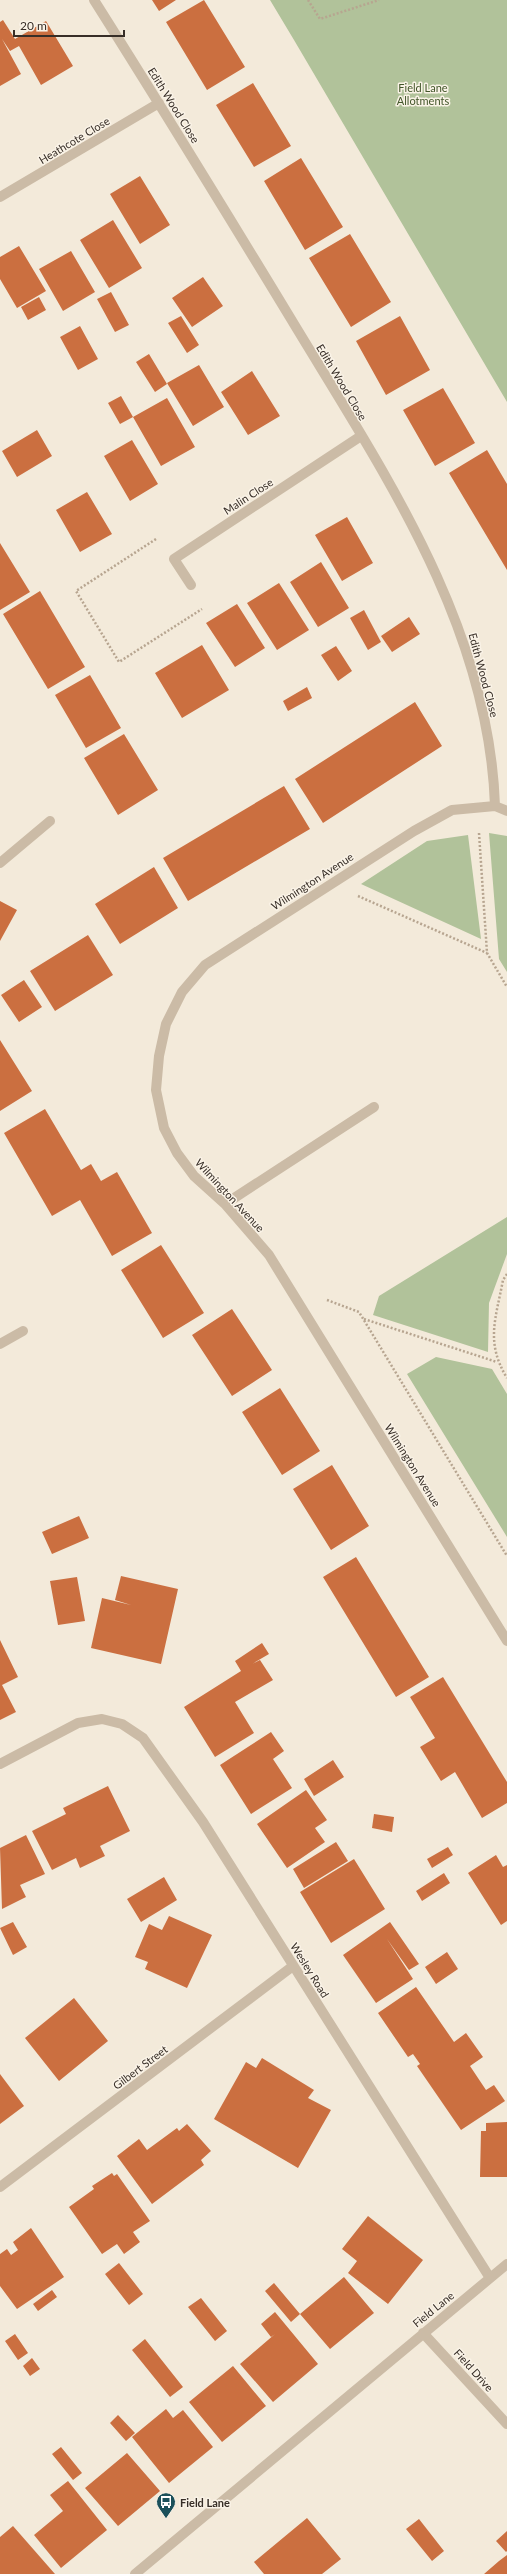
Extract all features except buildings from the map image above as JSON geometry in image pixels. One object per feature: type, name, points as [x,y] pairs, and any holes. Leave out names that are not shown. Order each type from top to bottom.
[{"type":"street","name":"Edith Wood Close","points":[[94,0],[159,103],[361,436],[422,543],[440,580],[458,624],[485,721],[494,773],[495,806]]},
{"type":"street","name":"Heathcote Close","points":[[0,197],[159,103]]},
{"type":"street","name":"Malin Close","points":[[174,559],[361,436]]},
{"type":"street","points":[[174,559],[191,584]]},
{"type":"street","name":"Wilmington Avenue","points":[[507,811],[495,806],[452,810],[414,831],[330,883],[206,965],[182,992],[166,1024],[159,1056],[156,1090],[164,1128],[177,1153],[194,1176],[225,1204],[269,1255],[507,1641]]},
{"type":"street","points":[[0,863],[50,821]]},
{"type":"street","points":[[225,1204],[374,1107]]},
{"type":"street","points":[[0,1344],[23,1331]]},
{"type":"street","name":"Wesley Road","points":[[0,1764],[78,1723],[102,1719],[122,1724],[143,1738],[203,1822],[490,2278]]},
{"type":"street","name":"Gilbert Street","points":[[0,2187],[293,1966]]},
{"type":"street","name":"Field Lane","points":[[135,2574],[507,2264]]},
{"type":"street","name":"Field Drive","points":[[423,2333],[507,2424]]},
{"type":"path","points":[[308,0],[320,19],[378,0]]},
{"type":"path","points":[[174,559],[161,536],[76,591],[119,662],[205,607],[191,584]]},
{"type":"path","points":[[477,807],[487,953],[507,987]]},
{"type":"path","points":[[330,883],[487,953]]},
{"type":"path","points":[[507,1274],[503,1280],[495,1320],[494,1339],[497,1362],[507,1378]]},
{"type":"path","points":[[290,1288],[359,1312],[507,1556]]},
{"type":"path","points":[[364,1319],[497,1362]]},
{"type":"green space","name":"Field Lane Allotments","points":[[270,0],[507,0],[507,402],[294,40]]},
{"type":"green space","points":[[489,833],[507,836],[507,972],[499,959]]},
{"type":"green space","points":[[468,835],[481,939],[361,884],[427,841]]},
{"type":"green space","points":[[507,1217],[507,1254],[489,1303],[488,1352],[373,1315],[379,1296]]},
{"type":"green space","points":[[436,1357],[492,1369],[507,1394],[507,1537],[407,1374]]},
{"type":"place","name":"Field Lane","points":[[166,2519]]}]
